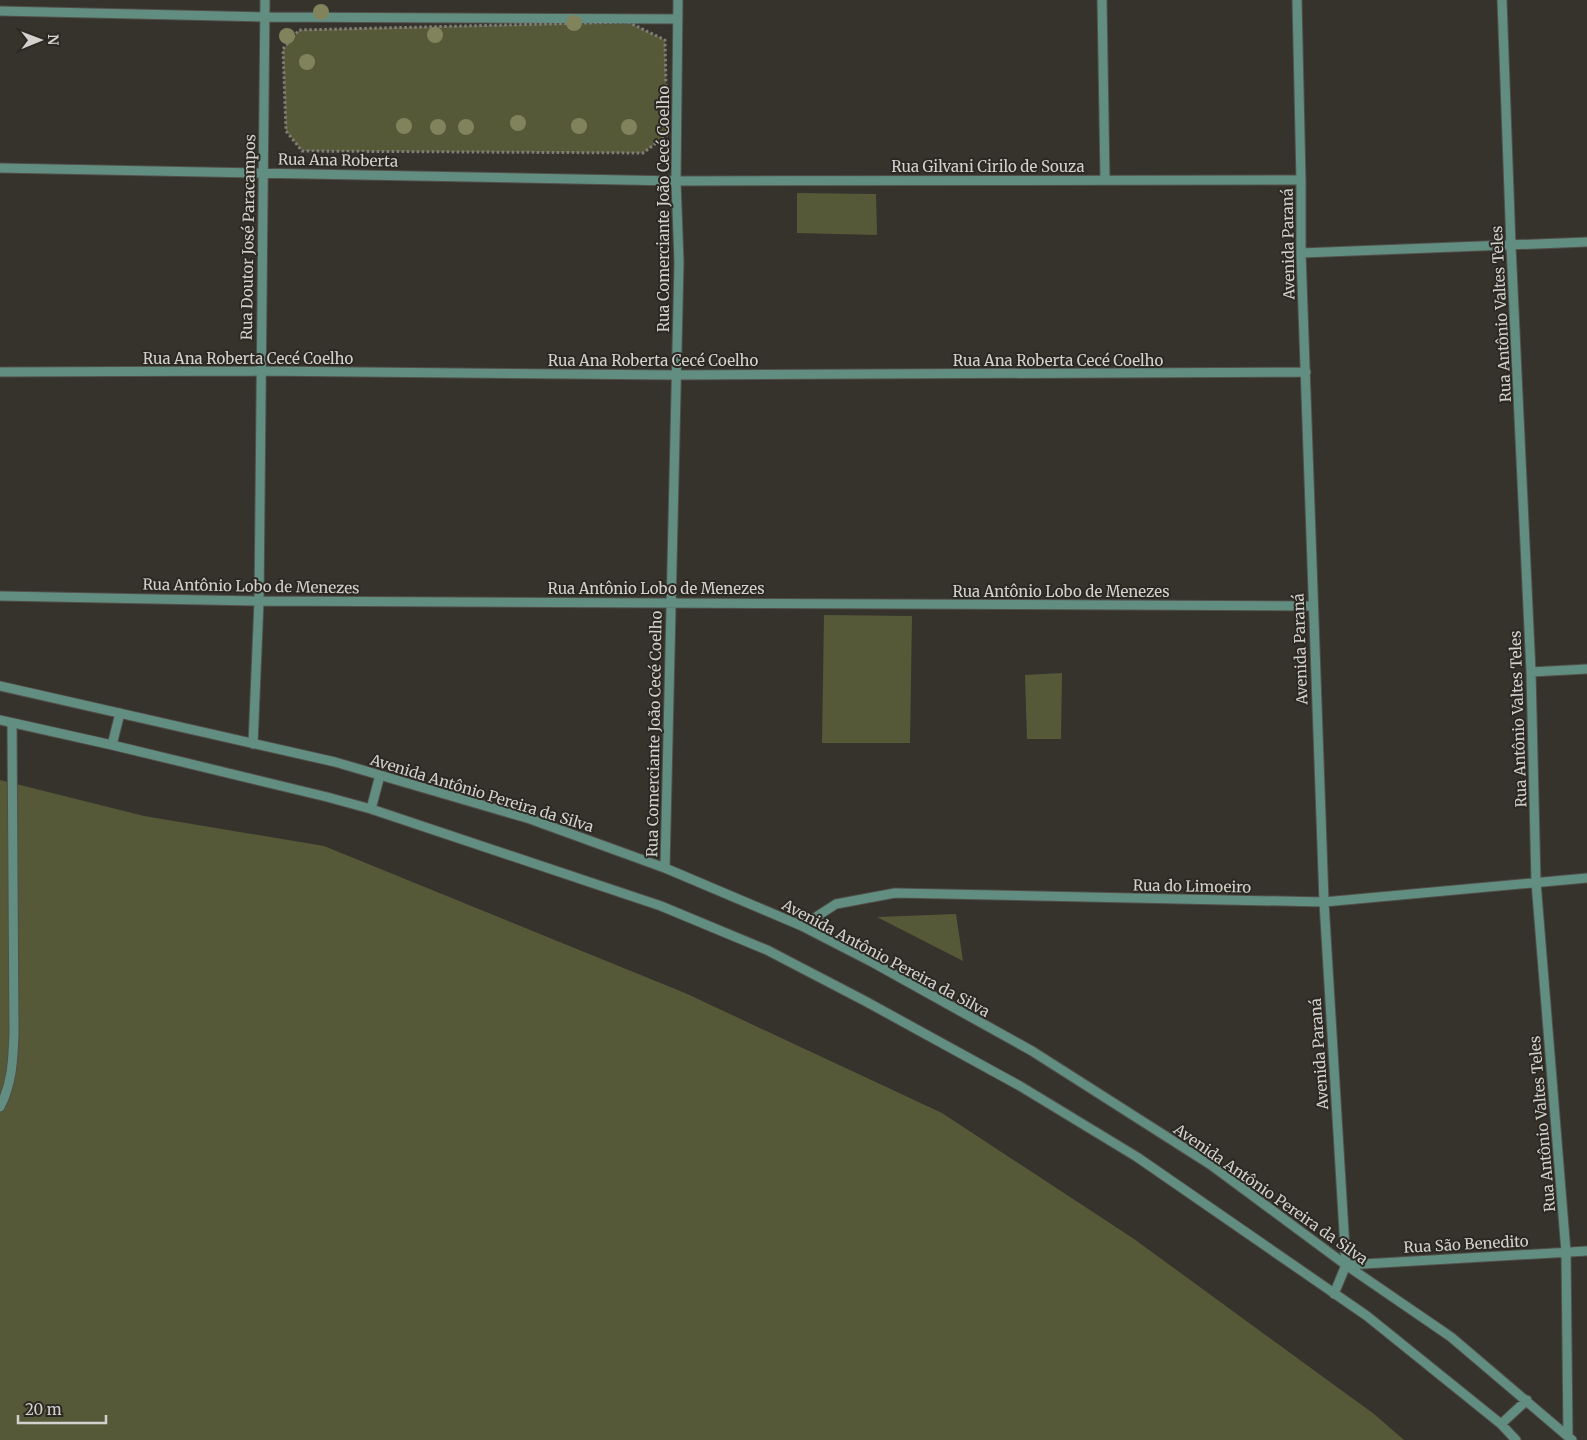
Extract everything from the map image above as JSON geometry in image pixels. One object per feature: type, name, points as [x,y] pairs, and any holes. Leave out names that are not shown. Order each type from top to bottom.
[{"type":"street","name":"Rua Doutor José Paracampos","points":[[253,744],[259,601],[265,0]]},
{"type":"street","name":"Rua Comerciante João Cecé Coelho","points":[[665,868],[679,262],[676,181],[678,0]]},
{"type":"street","points":[[1102,0],[1105,179]]},
{"type":"street","name":"Avenida Paraná","points":[[1297,0],[1301,253],[1324,902],[1346,1265],[1334,1294]]},
{"type":"street","name":"Rua Antônio Valtes Teles","points":[[1502,0],[1511,246],[1531,672],[1536,882],[1566,1252],[1570,1438]]},
{"type":"street","points":[[0,11],[265,16],[678,19]]},
{"type":"street","name":"Rua Ana Roberta","points":[[0,168],[676,181]]},
{"type":"street","name":"Rua Gilvani Cirilo de Souza","points":[[676,181],[1301,180]]},
{"type":"street","points":[[1301,253],[1587,242]]},
{"type":"street","name":"Rua Ana Roberta Cecé Coelho","points":[[0,372],[260,371],[676,375],[1306,372]]},
{"type":"street","name":"Rua Antônio Lobo de Menezes","points":[[0,596],[259,601],[1313,606]]},
{"type":"street","points":[[1531,672],[1587,669]]},
{"type":"street","name":"Avenida Antônio Pereira da Silva","points":[[0,686],[335,762],[530,819],[665,868],[802,926],[872,962],[1032,1051],[1211,1165],[1346,1265],[1451,1337],[1570,1438]]},
{"type":"street","points":[[112,745],[120,713]]},
{"type":"street","points":[[0,720],[112,745],[371,809],[661,906],[767,950],[1020,1086],[1129,1152],[1367,1316],[1500,1424],[1516,1440]]},
{"type":"street","points":[[0,1107],[7,1094],[13,1069],[12,723]]},
{"type":"street","points":[[371,809],[380,775]]},
{"type":"street","name":"Rua do Limoeiro","points":[[802,926],[836,904],[895,893],[1324,902],[1587,878]]},
{"type":"street","name":"Rua São Benedito","points":[[1346,1265],[1587,1251]]},
{"type":"street","points":[[1500,1424],[1527,1400]]},
{"type":"path","points":[[628,22],[665,40],[667,135],[643,153],[302,151],[286,131],[283,49],[299,30],[628,22]]},
{"type":"green space","points":[[628,22],[665,40],[667,135],[643,153],[302,151],[286,131],[283,49],[299,30]]},
{"type":"green space","points":[[797,193],[876,194],[877,235],[797,233]]},
{"type":"green space","points":[[824,615],[912,616],[910,743],[822,743]]},
{"type":"green space","points":[[1062,673],[1061,739],[1027,739],[1025,675]]},
{"type":"green space","points":[[0,780],[144,816],[324,846],[685,993],[942,1113],[1134,1239],[1374,1414],[1404,1440],[0,1440]]},
{"type":"green space","points":[[956,914],[963,961],[877,917]]}]
